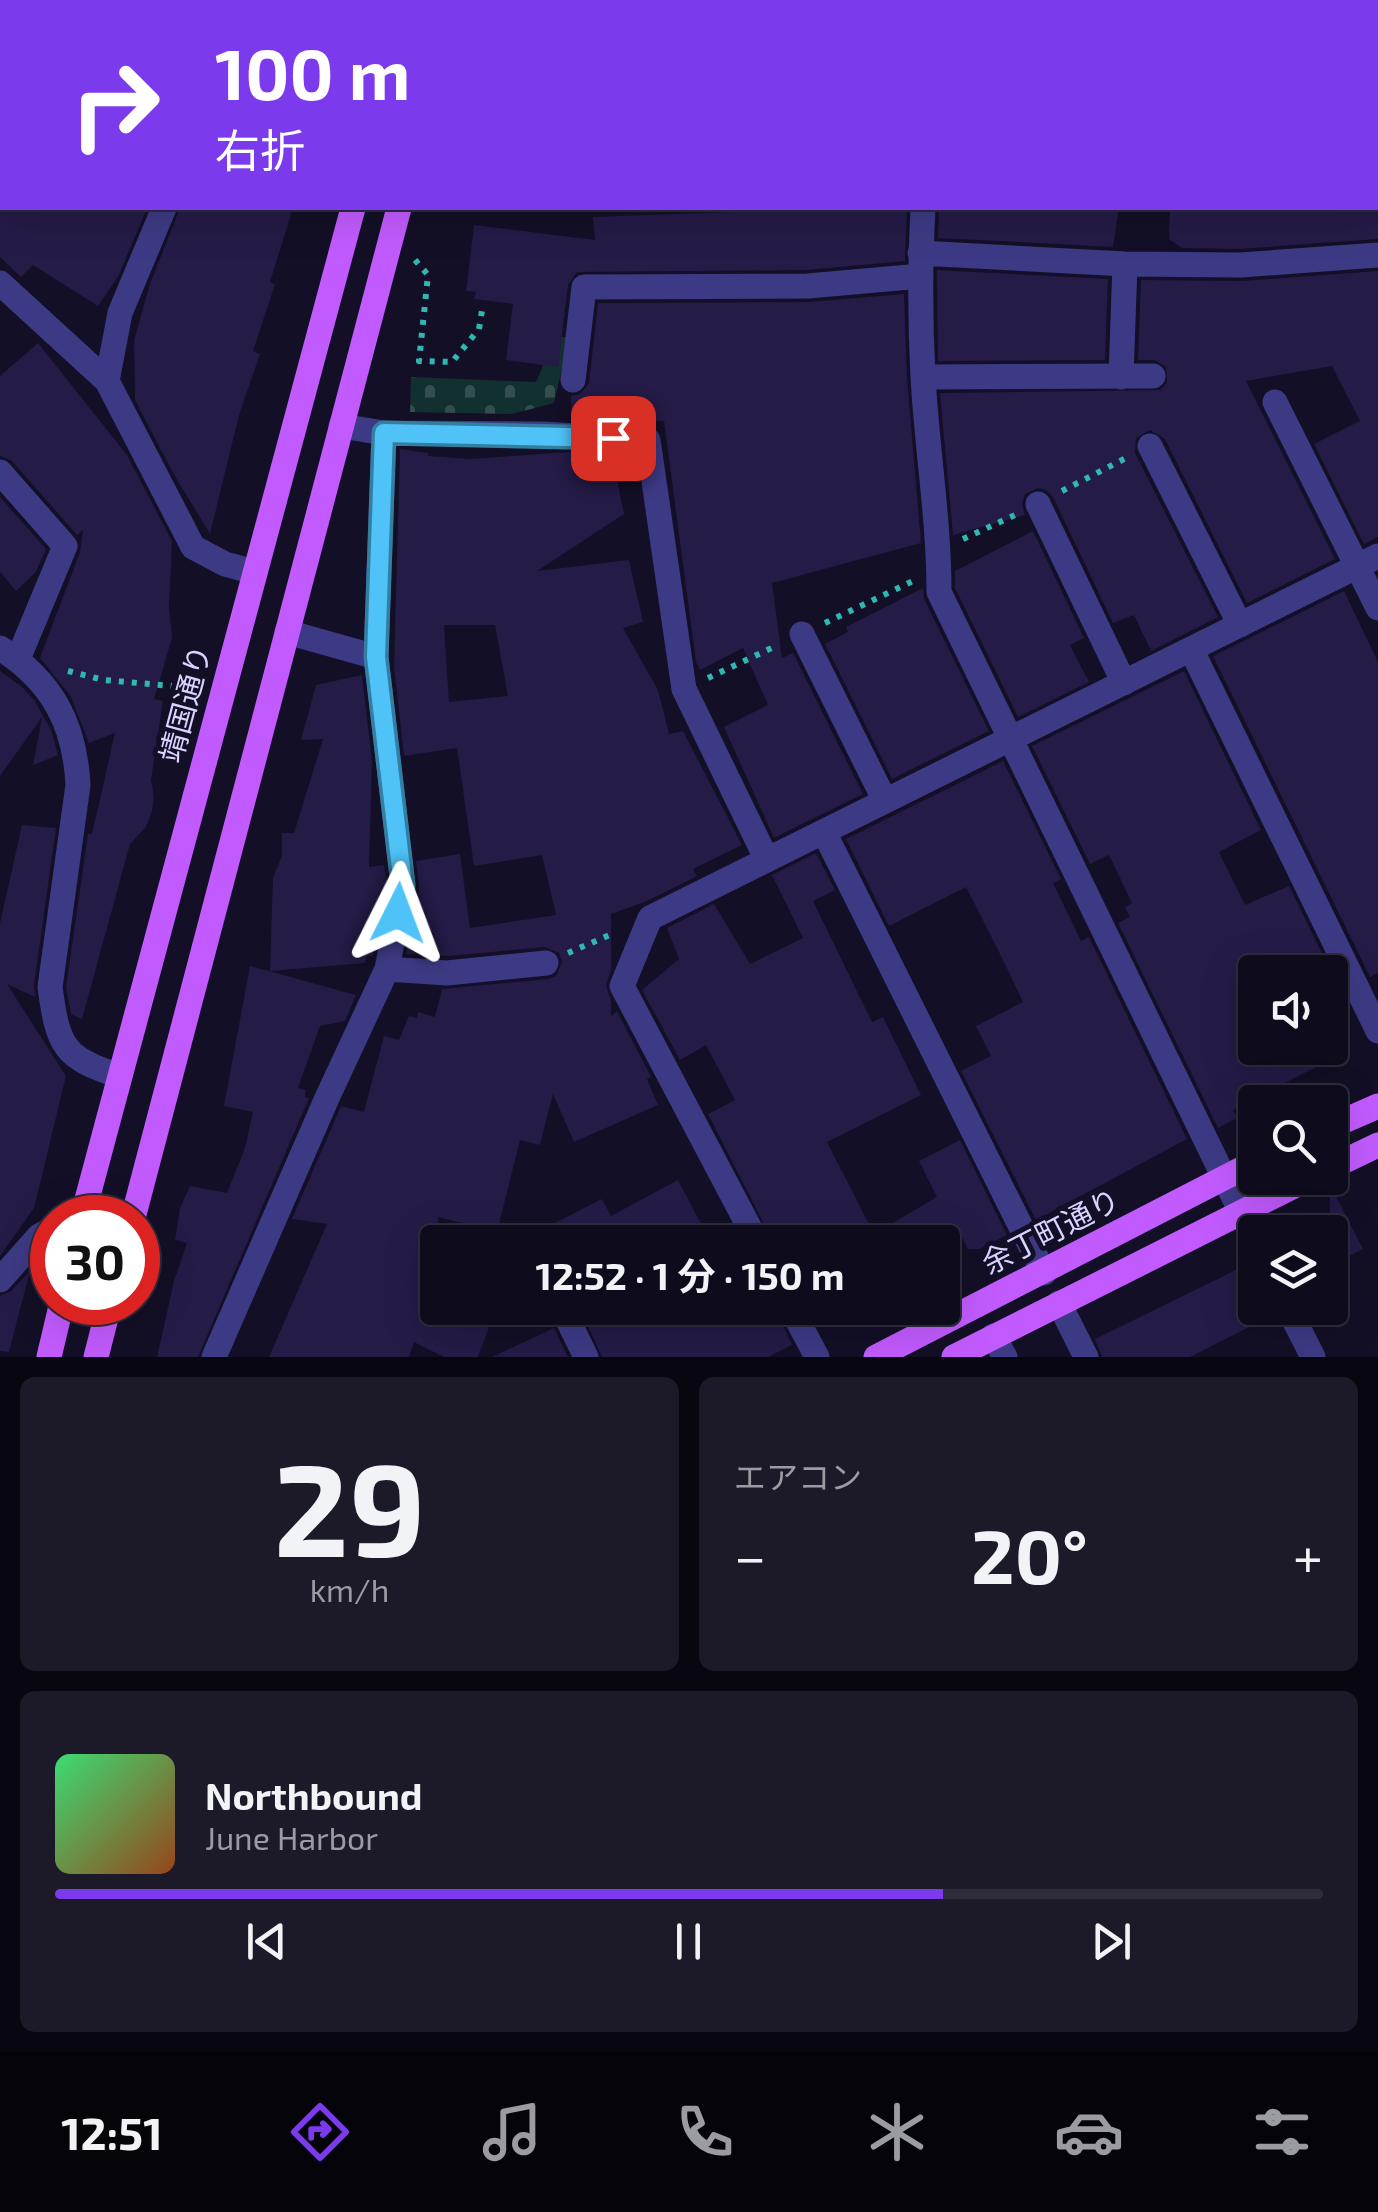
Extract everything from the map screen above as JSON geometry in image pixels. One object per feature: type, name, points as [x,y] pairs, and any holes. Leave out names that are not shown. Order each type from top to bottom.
[{"type":"main road","name":"靖国通り","points":[[88,1195],[351,210]]},
{"type":"main road","points":[[139,1195],[398,210]]},
{"type":"main road","points":[[1348,1119],[1378,1106]]},
{"type":"main road","points":[[1348,1159],[1378,1145]]},
{"type":"main road","name":"余丁町通り","points":[[876,1357],[1238,1171]]},
{"type":"main road","points":[[954,1357],[999,1346],[1059,1303],[1274,1195]]},
{"type":"main road","points":[[48,1357],[56,1325]]},
{"type":"main road","points":[[96,1357],[104,1325]]},
{"type":"street","points":[[107,381],[120,314],[163,210]]},
{"type":"street","points":[[924,210],[924,377],[939,592],[1242,1215]]},
{"type":"street","points":[[574,380],[584,287],[808,286],[921,264],[1241,266],[1378,255]]},
{"type":"street","points":[[1121,376],[1125,264]]},
{"type":"street","points":[[0,283],[107,381],[193,546],[226,564],[254,572]]},
{"type":"street","points":[[924,377],[1153,376]]},
{"type":"street","points":[[1275,402],[1368,561],[1378,608]]},
{"type":"street","points":[[342,426],[384,433],[542,434],[648,440],[684,689],[768,860]]},
{"type":"street","points":[[214,1357],[326,1098],[387,969],[403,885],[376,657],[384,433]]},
{"type":"street","points":[[1150,446],[1240,624]]},
{"type":"street","points":[[0,472],[65,546],[9,654],[54,698],[69,725],[77,754],[78,785],[50,988],[54,1021],[65,1046],[78,1062],[120,1076]]},
{"type":"street","points":[[1038,504],[1124,683]]},
{"type":"street","points":[[747,1225],[622,986],[650,918],[1368,561]]},
{"type":"street","points":[[287,632],[376,657]]},
{"type":"street","points":[[802,634],[885,801]]},
{"type":"street","points":[[1190,649],[1378,1031]]},
{"type":"street","points":[[824,832],[1044,1272]]},
{"type":"street","points":[[387,969],[447,973],[546,962]]},
{"type":"street","points":[[0,1280],[30,1246]]},
{"type":"street","points":[[1059,1303],[1086,1357]]},
{"type":"street","points":[[570,1325],[586,1357]]},
{"type":"street","points":[[800,1325],[816,1357]]},
{"type":"street","points":[[1297,1325],[1313,1357]]},
{"type":"path","points":[[414,259],[428,275],[418,361],[452,362],[479,329],[483,304]]},
{"type":"path","points":[[9,654],[104,680],[195,688]]},
{"type":"path","points":[[546,962],[650,918]]},
{"type":"green space","points":[[556,336],[569,338],[554,403],[512,414],[410,412],[411,377],[536,382]]},
{"type":"building","points":[[0,210],[146,210],[118,277],[98,306],[33,265],[21,277],[0,257]]},
{"type":"building","points":[[179,210],[292,210],[270,282],[275,284],[253,351],[260,354],[239,415],[210,534],[135,400],[134,340],[150,284]]},
{"type":"building","points":[[907,210],[905,261],[807,270],[577,272],[568,285],[558,367],[506,360],[513,304],[474,299],[476,292],[466,291],[474,225],[595,240],[593,217]]},
{"type":"building","points":[[939,210],[1119,210],[1113,247],[938,238]]},
{"type":"building","points":[[1170,210],[1378,210],[1378,239],[1240,249],[1182,248],[1169,239]]},
{"type":"building","points":[[937,270],[1108,279],[1105,360],[938,361]]},
{"type":"building","points":[[1378,271],[1378,537],[1364,544],[1314,444],[1360,421],[1332,366],[1246,381],[1335,559],[1247,603],[1165,439],[1150,430],[1136,438],[1135,453],[1218,617],[1151,651],[1134,615],[1113,623],[1053,497],[1046,490],[1038,488],[1025,494],[1025,515],[953,535],[940,393],[1160,390],[1167,383],[1166,367],[1154,360],[1138,360],[1141,280],[1242,281]]},
{"type":"building","points":[[904,294],[921,543],[772,583],[782,658],[793,653],[863,794],[774,838],[724,727],[768,705],[743,648],[700,670],[696,662],[664,421],[571,419],[571,396],[580,394],[589,383],[598,303],[808,302]]},
{"type":"building","points":[[38,343],[127,455],[172,541],[172,638],[154,699],[163,701],[151,780],[152,811],[146,827],[130,844],[82,1019],[71,1014],[66,987],[88,834],[92,834],[115,733],[89,743],[71,697],[40,658],[80,552],[83,530],[77,535],[12,461],[0,456],[0,376]]},
{"type":"building","points":[[400,449],[428,456],[471,459],[569,452],[612,454],[624,514],[537,571],[629,560],[643,622],[623,628],[658,690],[669,734],[683,731],[742,845],[693,869],[697,876],[611,914],[611,970],[606,986],[611,1016],[617,1011],[651,1077],[647,1079],[658,1105],[574,1142],[553,1094],[540,1145],[520,1140],[499,1225],[469,1225],[438,1217],[438,1225],[420,1225],[420,1325],[490,1325],[478,1357],[444,1357],[414,1342],[409,1357],[269,1357],[327,1224],[292,1219],[341,1106],[364,1112],[384,1036],[399,1040],[409,1016],[417,1018],[418,1012],[435,1017],[442,989],[548,979],[556,976],[562,962],[559,953],[545,947],[450,956],[406,954],[419,888],[416,861],[460,854],[470,928],[556,915],[542,855],[474,866],[457,748],[404,756],[394,667]],"holes":[[[444,625],[495,625],[508,696],[449,702]]]},
{"type":"building","points":[[0,497],[46,549],[36,572],[16,591],[0,572]]},
{"type":"building","points":[[1033,531],[1084,638],[1070,645],[1089,682],[1018,717],[955,588],[955,571]]},
{"type":"building","points":[[923,588],[924,599],[989,731],[892,779],[825,644],[848,632],[846,627]]},
{"type":"building","points":[[1344,591],[1378,662],[1378,973],[1370,977],[1213,656]]},
{"type":"building","points":[[0,671],[34,700],[51,730],[58,755],[33,765],[42,717],[0,776]]},
{"type":"building","points":[[1184,671],[1261,830],[1219,852],[1245,905],[1289,886],[1323,955],[1238,955],[1238,1065],[1318,1066],[1281,1085],[1238,1085],[1238,1107],[1233,1110],[1237,1118],[1218,1128],[1118,923],[1130,917],[1125,907],[1132,903],[1109,855],[1090,864],[1032,746]]},
{"type":"building","points":[[362,675],[372,761],[369,867],[384,865],[387,884],[373,956],[367,956],[365,963],[270,971],[273,878],[282,856],[282,833],[294,833],[323,739],[301,740],[316,685]]},
{"type":"building","points":[[1003,761],[1061,879],[1053,883],[1081,941],[1089,937],[1187,1139],[1036,1220],[961,1071],[991,1056],[976,1026],[1023,1002],[1001,956],[966,887],[889,926],[846,839]]},
{"type":"building","points":[[22,825],[56,828],[35,997],[7,984],[66,1076],[37,1195],[30,1195],[30,1214],[0,1256],[0,923]]},
{"type":"building","points":[[816,853],[835,890],[813,901],[872,1022],[883,1017],[921,1095],[827,1142],[869,1225],[764,1225],[708,1114],[735,1100],[706,1045],[680,1060],[642,990],[679,959],[667,928],[714,904],[750,964],[803,938],[772,875]]},
{"type":"building","points":[[250,966],[356,995],[345,1021],[320,1026],[298,1088],[306,1090],[305,1097],[309,1098],[198,1357],[157,1357],[187,1243],[175,1240],[180,1208],[190,1186],[227,1193],[245,1148],[253,1112],[224,1106]]},
{"type":"building","points":[[960,1140],[1007,1235],[979,1249],[968,1249],[960,1225],[889,1225],[937,1197],[919,1161]]},
{"type":"building","points":[[678,1180],[702,1225],[551,1225],[602,1199],[611,1216]]},
{"type":"building","points":[[1330,1195],[1335,1195],[1345,1215],[1330,1215]]},
{"type":"building","points":[[1348,1220],[1363,1249],[1348,1257]]},
{"type":"building","points":[[1236,1270],[1238,1325],[1253,1325],[1190,1357],[1102,1357],[1095,1339]]},
{"type":"building","points":[[30,1271],[9,1352],[0,1351],[0,1296],[11,1291]]},
{"type":"building","points":[[588,1325],[783,1325],[792,1345],[768,1357],[602,1357]]},
{"type":"building","points":[[554,1328],[568,1357],[492,1357]]},
{"type":"route","points":[[398,913],[403,885],[376,657],[384,433],[613,438]]}]
